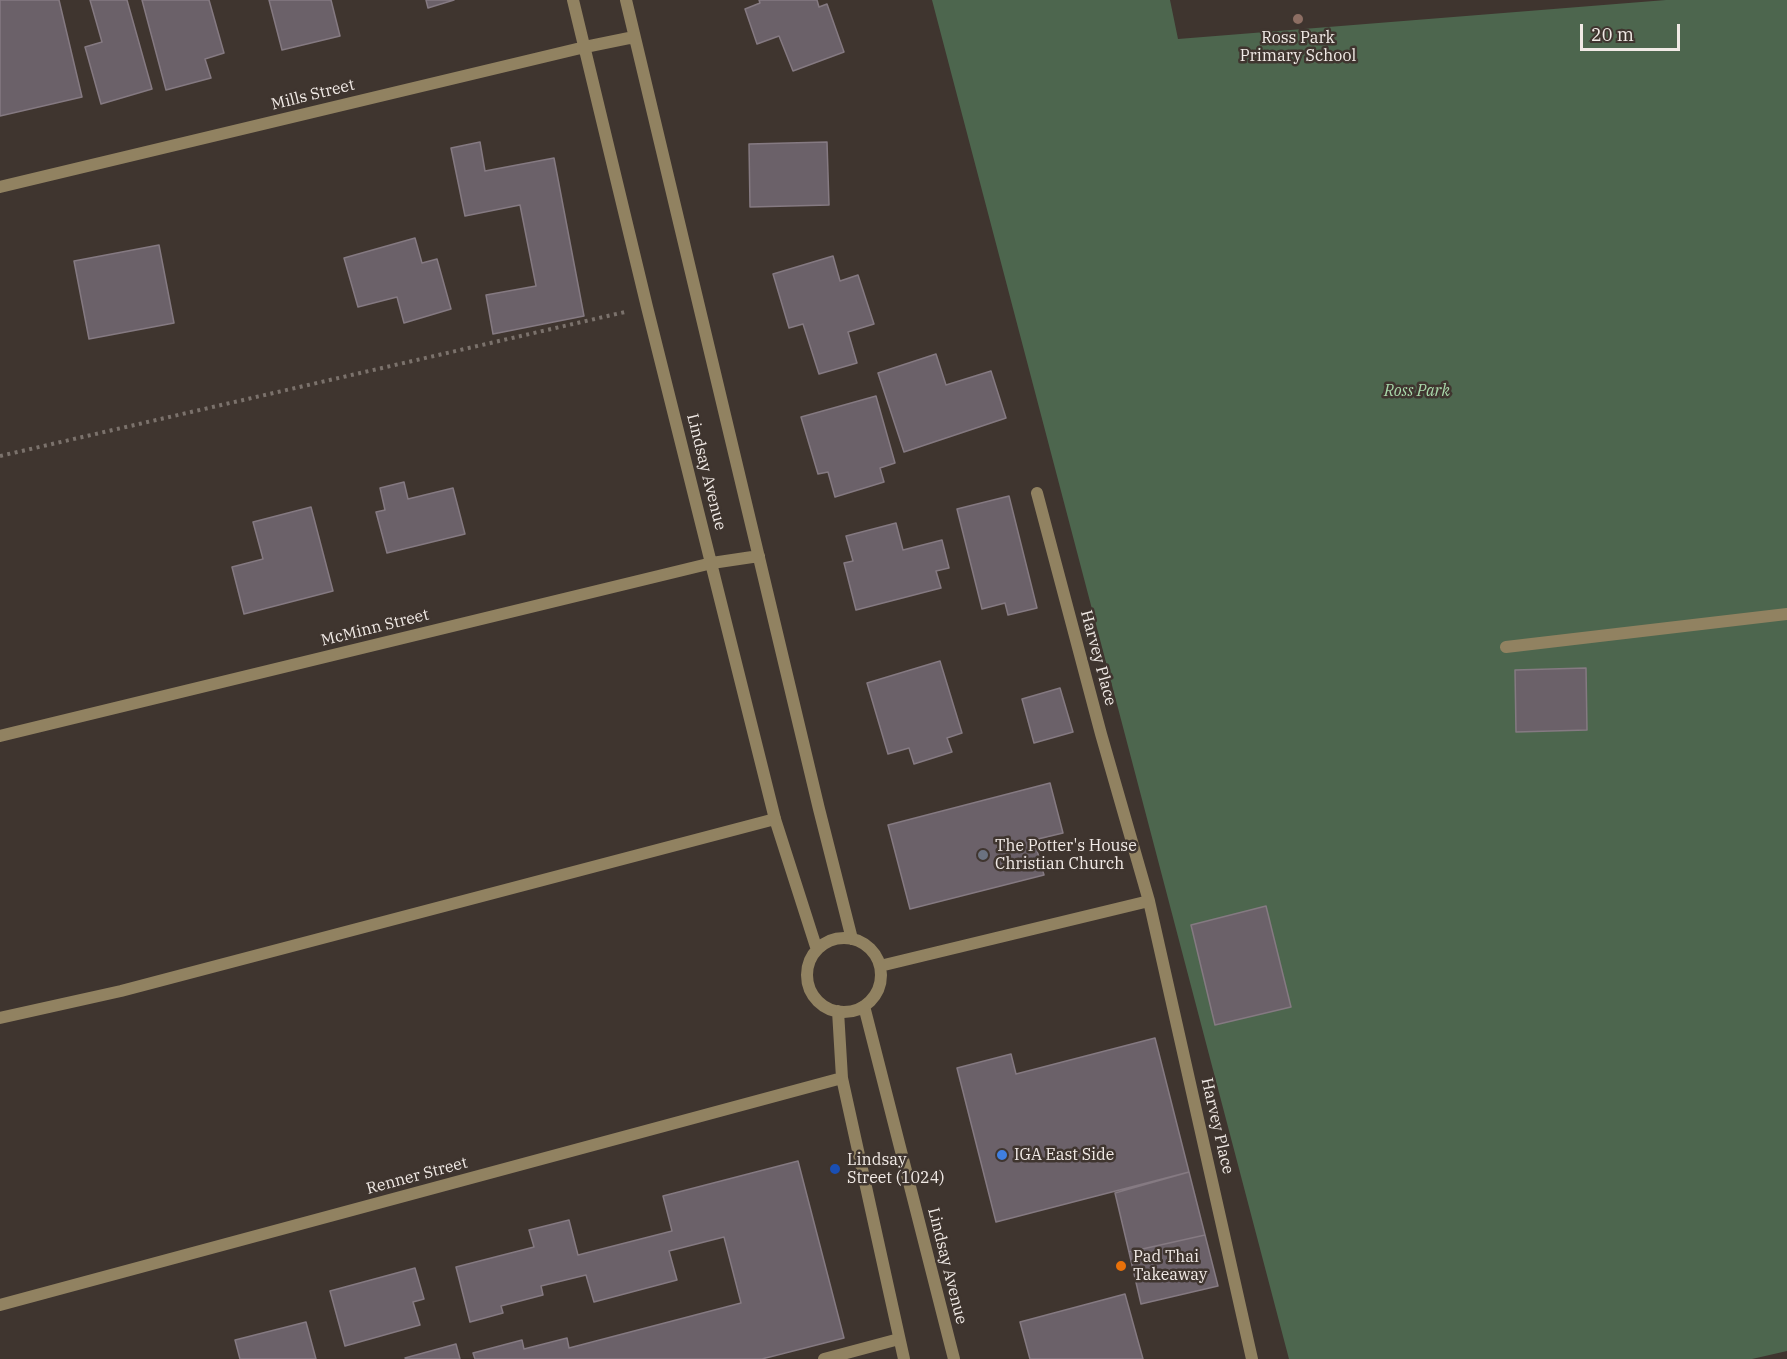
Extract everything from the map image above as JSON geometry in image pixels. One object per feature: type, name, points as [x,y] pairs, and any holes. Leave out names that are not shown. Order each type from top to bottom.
[{"type":"street","name":"Lindsay Avenue","points":[[573,0],[775,819],[817,950]]},
{"type":"street","name":"Lindsay Avenue","points":[[626,0],[852,939]]},
{"type":"street","name":"Mills Street","points":[[0,187],[585,46],[634,37]]},
{"type":"street","name":"Harvey Place","points":[[1037,493],[1101,734],[1149,901],[1252,1359]]},
{"type":"street","name":"McMinn Street","points":[[0,736],[712,563],[759,556]]},
{"type":"street","points":[[1506,647],[1787,614]]},
{"type":"street","points":[[0,1018],[121,991],[775,819]]},
{"type":"street","points":[[880,966],[1149,901]]},
{"type":"street","points":[[839,938],[863,942],[872,950],[880,966],[881,982],[878,991],[864,1006],[856,1010],[838,1011],[828,1008],[818,1001],[808,982],[810,960],[817,950],[826,942],[839,938]]},
{"type":"street","name":"Lindsay Avenue","points":[[864,1006],[954,1359]]},
{"type":"street","points":[[838,1011],[842,1078],[904,1359]]},
{"type":"street","name":"Renner Street","points":[[0,1305],[842,1078]]},
{"type":"street","points":[[824,1359],[899,1339]]},
{"type":"path","points":[[0,456],[647,307]]},
{"type":"green space","name":"Ross Park","points":[[932,0],[1170,0],[1178,39],[1666,0],[1787,0],[1787,1351],[1752,1359],[1289,1359]]},
{"type":"building","points":[[0,0],[59,0],[82,97],[0,116]]},
{"type":"building","points":[[90,0],[127,0],[152,89],[101,104],[85,47],[102,42]]},
{"type":"building","points":[[142,0],[209,0],[224,53],[205,59],[211,78],[166,90]]},
{"type":"building","points":[[269,0],[331,0],[340,36],[282,50]]},
{"type":"building","points":[[426,0],[454,0],[428,8]]},
{"type":"building","points":[[759,0],[817,0],[819,7],[827,4],[844,52],[793,71],[779,36],[757,44],[745,9],[760,3]]},
{"type":"building","points":[[480,142],[485,171],[554,158],[584,316],[493,334],[486,295],[536,286],[520,205],[465,216],[451,148]]},
{"type":"building","points":[[827,142],[829,205],[750,207],[749,144]]},
{"type":"building","points":[[415,238],[422,263],[437,259],[451,309],[404,323],[397,297],[358,307],[344,258]]},
{"type":"building","points":[[159,245],[174,323],[89,339],[74,261]]},
{"type":"building","points":[[833,256],[840,281],[858,275],[874,324],[848,332],[857,363],[819,374],[803,324],[789,328],[773,274]]},
{"type":"building","points":[[936,354],[946,385],[991,371],[1006,418],[904,452],[878,373]]},
{"type":"building","points":[[876,396],[895,463],[880,468],[884,482],[835,497],[828,472],[818,474],[801,417]]},
{"type":"building","points":[[404,482],[408,499],[453,488],[465,534],[387,553],[376,512],[385,510],[380,488]]},
{"type":"building","points":[[1009,496],[1037,608],[1008,615],[1005,603],[982,609],[957,509]]},
{"type":"building","points":[[311,507],[333,591],[244,614],[232,567],[263,559],[253,522]]},
{"type":"building","points":[[896,523],[903,550],[942,540],[949,568],[936,571],[941,588],[856,610],[844,563],[853,561],[846,536]]},
{"type":"building","points":[[940,661],[962,733],[947,738],[952,752],[914,764],[909,748],[888,754],[867,683]]},
{"type":"building","points":[[1586,668],[1587,730],[1516,732],[1515,670]]},
{"type":"building","points":[[1060,688],[1073,732],[1034,743],[1022,699]]},
{"type":"building","points":[[1050,783],[1063,833],[1034,840],[1044,875],[910,909],[888,825]]},
{"type":"building","points":[[1266,906],[1291,1007],[1215,1025],[1191,925]]},
{"type":"building","points":[[1155,1038],[1189,1172],[996,1222],[957,1068],[1011,1054],[1016,1074]]},
{"type":"building","points":[[798,1161],[844,1338],[762,1359],[475,1359],[473,1353],[522,1340],[524,1349],[567,1338],[569,1348],[741,1303],[724,1237],[669,1251],[677,1280],[594,1302],[586,1275],[541,1286],[543,1295],[501,1306],[503,1313],[470,1322],[456,1267],[534,1247],[529,1230],[569,1220],[578,1255],[672,1231],[663,1196]]},
{"type":"building","points":[[1189,1172],[1205,1235],[1129,1252],[1115,1193]]},
{"type":"building","points":[[1205,1235],[1218,1286],[1141,1304],[1129,1252]]},
{"type":"building","points":[[415,1268],[424,1299],[413,1302],[420,1325],[345,1346],[330,1291]]},
{"type":"building","points":[[1125,1294],[1143,1359],[1030,1359],[1020,1322]]},
{"type":"building","points":[[306,1322],[316,1359],[240,1359],[235,1340]]},
{"type":"building","points":[[456,1344],[460,1359],[405,1358]]},
{"type":"place","name":"Ross Park Primary School","points":[[1298,19]]},
{"type":"place","name":"The Potter's House Christian Church","points":[[983,855]]},
{"type":"place","name":"IGA East Side","points":[[1002,1155]]},
{"type":"place","name":"Lindsay Street (1024)","points":[[835,1169]]},
{"type":"place","name":"Pad Thai Takeaway","points":[[1121,1266]]}]
